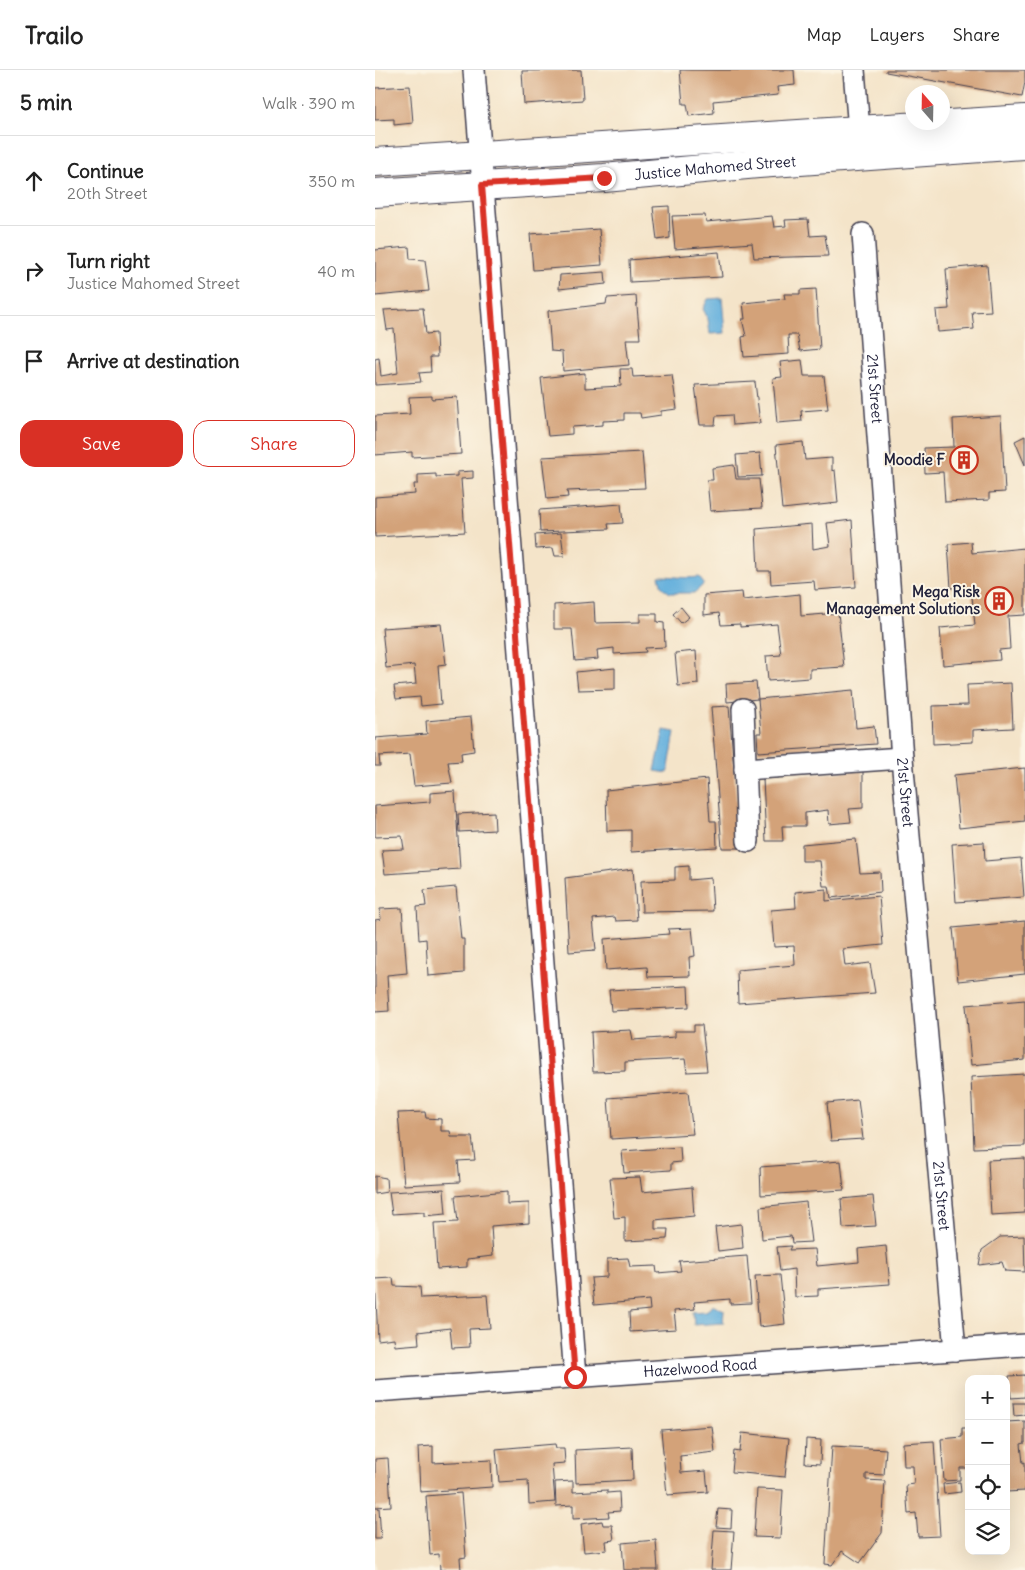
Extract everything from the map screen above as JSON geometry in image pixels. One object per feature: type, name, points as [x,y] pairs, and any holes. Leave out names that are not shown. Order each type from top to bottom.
[{"type":"main road","name":"Justice Mahomed Street","points":[[375,162],[1025,119]]},
{"type":"main road","name":"Justice Mahomed Street","points":[[375,193],[604,178],[758,164],[1025,145]]},
{"type":"street","points":[[473,70],[575,1377]]},
{"type":"street","points":[[854,70],[859,130]]},
{"type":"street","name":"21st Street","points":[[863,234],[902,758],[955,1350]]},
{"type":"street","points":[[743,709],[748,841]]},
{"type":"street","points":[[745,769],[902,758]]},
{"type":"street","name":"Hazelwood Road","points":[[375,1391],[1025,1345]]},
{"type":"water","points":[[722,298],[725,333],[710,334],[708,319],[703,309],[708,299]]},
{"type":"water","points":[[659,576],[699,577],[704,584],[694,593],[670,593],[662,587]]},
{"type":"water","points":[[664,730],[675,732],[668,773],[655,771]]},
{"type":"water","points":[[714,1305],[724,1310],[723,1323],[694,1325],[693,1312],[706,1311]]},
{"type":"building","points":[[581,70],[583,100],[524,104],[522,71]]},
{"type":"building","points":[[680,70],[794,70],[795,85],[777,87],[778,95],[713,101],[714,113],[689,116],[687,104],[683,104]]},
{"type":"building","points":[[886,70],[1025,70],[1025,82],[1022,97],[886,72]]},
{"type":"building","points":[[410,86],[413,123],[394,125],[394,119],[375,120],[375,88]]},
{"type":"building","points":[[669,206],[670,238],[657,240],[653,207]]},
{"type":"building","points":[[705,215],[706,222],[772,216],[774,227],[786,226],[785,220],[808,219],[810,236],[825,235],[828,256],[754,258],[752,243],[675,249],[672,216]]},
{"type":"building","points":[[599,229],[602,265],[533,270],[530,234]]},
{"type":"building","points":[[409,247],[410,259],[425,260],[429,291],[375,296],[375,250]]},
{"type":"building","points":[[719,252],[722,277],[630,282],[629,260]]},
{"type":"building","points":[[987,265],[991,311],[972,312],[974,329],[938,332],[936,310],[949,309],[946,269]]},
{"type":"building","points":[[605,272],[606,284],[559,289],[560,275]]},
{"type":"building","points":[[816,289],[820,349],[800,351],[797,335],[788,335],[789,354],[744,357],[742,337],[746,336],[742,319],[745,319],[743,303],[785,299],[784,294],[800,294],[800,290]]},
{"type":"building","points":[[636,296],[640,339],[626,339],[629,365],[563,371],[562,352],[551,351],[548,311],[606,304],[607,298]]},
{"type":"building","points":[[423,308],[426,334],[436,333],[437,357],[430,357],[431,372],[419,373],[421,382],[375,385],[375,359],[379,358],[381,376],[398,373],[394,329],[387,330],[384,310]]},
{"type":"building","points":[[802,360],[804,376],[824,376],[828,409],[801,411],[802,421],[777,423],[773,378],[782,377],[780,362]]},
{"type":"building","points":[[620,369],[632,369],[633,377],[672,375],[677,409],[661,411],[661,415],[641,418],[640,413],[624,413],[624,420],[603,421],[603,425],[572,427],[572,434],[548,436],[541,378],[585,373],[585,388],[621,386]]},
{"type":"building","points":[[755,382],[760,423],[733,425],[732,415],[716,416],[715,425],[700,425],[695,385]]},
{"type":"building","points":[[432,396],[432,399],[457,397],[461,454],[412,457],[412,452],[375,455],[375,416],[410,414],[409,397]]},
{"type":"building","name":"Moodie F","points":[[1001,416],[1005,492],[989,493],[989,500],[945,502],[943,472],[925,473],[924,448],[954,447],[953,419]]},
{"type":"building","points":[[1025,436],[1025,465],[1015,441]]},
{"type":"building","points":[[803,442],[805,460],[832,458],[832,471],[835,470],[838,503],[782,509],[776,445]]},
{"type":"building","points":[[642,452],[645,488],[567,491],[568,497],[547,499],[542,457]]},
{"type":"building","points":[[760,453],[762,476],[738,477],[736,455]]},
{"type":"building","points":[[734,465],[736,479],[759,479],[762,508],[710,511],[707,480],[713,480],[712,468]]},
{"type":"building","points":[[473,471],[473,478],[461,479],[465,532],[375,537],[375,497],[415,494],[414,484],[418,484],[418,475],[436,474],[436,477],[457,476],[457,472]]},
{"type":"building","points":[[621,504],[623,523],[608,524],[609,529],[540,532],[539,510]]},
{"type":"building","points":[[852,520],[856,587],[815,590],[814,581],[771,584],[770,571],[758,571],[756,529],[812,524],[813,549],[830,546],[827,523]]},
{"type":"building","points":[[561,533],[564,556],[555,556],[553,548],[536,549],[535,535]]},
{"type":"building","name":"Mega Risk Management Solutions","points":[[971,542],[972,553],[1025,548],[1025,615],[1008,616],[1010,649],[999,650],[1000,660],[943,665],[940,628],[975,625],[971,587],[951,588],[948,544]]},
{"type":"building","points":[[742,592],[743,600],[800,594],[801,616],[838,613],[844,667],[810,669],[810,678],[768,681],[766,656],[781,655],[777,624],[740,627],[740,624],[721,625],[719,613],[704,615],[704,595]]},
{"type":"building","points":[[594,602],[595,623],[640,622],[640,614],[657,614],[657,622],[664,623],[665,647],[645,648],[646,652],[614,654],[614,648],[597,650],[598,659],[575,661],[572,629],[554,629],[554,605]]},
{"type":"building","points":[[681,607],[689,617],[681,623],[673,614]]},
{"type":"building","points":[[441,624],[446,664],[438,665],[441,704],[421,706],[420,697],[396,699],[394,686],[416,684],[414,665],[386,668],[382,628]]},
{"type":"building","points":[[696,651],[698,684],[678,686],[675,653]]},
{"type":"building","points":[[615,668],[615,689],[578,690],[576,672]]},
{"type":"building","points":[[756,682],[758,699],[727,702],[726,684]]},
{"type":"building","points":[[1011,683],[1013,728],[973,730],[973,742],[933,744],[932,706],[968,705],[967,685]]},
{"type":"building","points":[[853,690],[856,728],[874,726],[876,744],[758,752],[757,733],[761,733],[758,699]]},
{"type":"building","points":[[729,706],[740,848],[722,848],[711,707]]},
{"type":"building","points":[[471,717],[474,751],[461,753],[462,761],[448,762],[452,783],[414,786],[410,754],[379,756],[380,766],[375,766],[375,738],[427,734],[426,721]]},
{"type":"building","points":[[1025,768],[1025,821],[959,828],[954,775]]},
{"type":"building","points":[[863,770],[863,808],[849,809],[851,822],[829,824],[828,810],[805,813],[805,826],[782,826],[783,841],[766,841],[763,779]]},
{"type":"building","points":[[707,779],[710,821],[716,821],[717,847],[631,852],[631,830],[607,831],[606,790]]},
{"type":"building","points":[[455,791],[460,869],[385,874],[382,850],[404,849],[402,836],[375,837],[375,806],[430,802],[430,793]]},
{"type":"building","points":[[494,812],[495,830],[459,832],[458,814]]},
{"type":"building","points":[[856,839],[860,873],[880,872],[881,892],[831,898],[829,886],[823,886],[820,861],[802,861],[802,844]]},
{"type":"building","points":[[984,842],[985,861],[1021,858],[1024,897],[956,902],[952,844]]},
{"type":"building","points":[[689,866],[689,880],[711,878],[713,911],[642,912],[641,881],[675,880],[675,867]]},
{"type":"building","points":[[633,869],[637,920],[616,921],[615,917],[593,919],[596,950],[569,952],[565,878]]},
{"type":"building","points":[[456,887],[461,939],[464,939],[464,973],[428,976],[426,939],[419,940],[417,907],[426,906],[424,890]]},
{"type":"building","points":[[826,889],[826,901],[879,896],[883,945],[843,949],[845,966],[870,963],[875,993],[738,1003],[737,970],[795,965],[794,946],[774,947],[771,910],[796,908],[795,892]]},
{"type":"building","points":[[402,908],[407,973],[387,975],[389,1011],[375,1012],[375,920],[381,919],[380,909]]},
{"type":"building","points":[[1025,921],[1025,974],[958,981],[953,928]]},
{"type":"building","points":[[692,928],[695,956],[689,957],[690,976],[648,977],[647,967],[606,970],[604,939],[669,934],[668,929]]},
{"type":"building","points":[[688,986],[689,1007],[611,1011],[609,990]]},
{"type":"building","points":[[1025,1000],[1025,1060],[971,1065],[966,1005]]},
{"type":"building","points":[[694,1025],[702,1025],[707,1071],[687,1072],[685,1059],[625,1062],[625,1071],[593,1072],[591,1032],[631,1030],[633,1040],[675,1037],[675,1031],[694,1031]]},
{"type":"building","points":[[1025,1074],[1025,1146],[974,1148],[971,1077]]},
{"type":"building","points":[[688,1092],[693,1134],[611,1139],[608,1098]]},
{"type":"building","points":[[858,1100],[863,1139],[831,1141],[827,1103]]},
{"type":"building","points":[[425,1112],[426,1118],[441,1119],[441,1131],[450,1131],[451,1137],[472,1137],[475,1160],[458,1161],[460,1182],[404,1185],[398,1113]]},
{"type":"building","points":[[680,1147],[681,1162],[671,1163],[671,1170],[624,1173],[622,1151]]},
{"type":"building","points":[[1025,1158],[1025,1213],[991,1215],[988,1160]]},
{"type":"building","points":[[841,1161],[844,1190],[761,1195],[760,1167]]},
{"type":"building","points":[[375,1176],[386,1178],[387,1192],[375,1194]]},
{"type":"building","points":[[640,1177],[642,1192],[692,1187],[694,1216],[655,1220],[655,1229],[668,1229],[667,1239],[625,1241],[625,1217],[614,1218],[610,1178]]},
{"type":"building","points":[[444,1189],[446,1214],[424,1216],[424,1212],[392,1214],[389,1192]]},
{"type":"building","points":[[507,1191],[507,1204],[529,1203],[529,1223],[491,1226],[493,1256],[467,1259],[467,1267],[437,1269],[434,1223],[458,1222],[455,1196]]},
{"type":"building","points":[[873,1196],[876,1226],[843,1228],[841,1199]]},
{"type":"building","points":[[806,1202],[811,1242],[792,1243],[791,1236],[762,1239],[760,1207]]},
{"type":"building","points":[[741,1224],[743,1248],[718,1251],[715,1227]]},
{"type":"building","points":[[1024,1236],[1025,1272],[1005,1271],[1002,1262],[979,1265],[982,1250],[1000,1237]]},
{"type":"building","points":[[791,1246],[789,1250],[815,1249],[817,1266],[859,1262],[858,1249],[886,1246],[890,1284],[818,1289],[818,1296],[795,1297],[794,1269],[780,1271],[777,1247]]},
{"type":"building","points":[[747,1256],[751,1303],[730,1304],[730,1299],[694,1302],[695,1309],[674,1311],[676,1329],[630,1332],[629,1312],[650,1310],[649,1300],[594,1305],[591,1278],[607,1277],[607,1259],[628,1258],[630,1267],[656,1266],[657,1273],[681,1271],[679,1261]]},
{"type":"building","points":[[780,1275],[785,1324],[759,1327],[755,1276]]},
{"type":"building","points":[[393,1278],[394,1286],[420,1287],[421,1298],[487,1295],[490,1328],[469,1329],[470,1347],[452,1348],[450,1328],[418,1332],[419,1344],[395,1346],[394,1338],[378,1340],[375,1279]]},
{"type":"building","points":[[1025,1375],[1025,1397],[1011,1398],[1010,1376]]},
{"type":"building","points":[[1013,1403],[1025,1403],[1025,1415],[1014,1416]]},
{"type":"building","points":[[1025,1421],[1025,1443],[1021,1444],[1023,1463],[1025,1462],[1025,1491],[1010,1492],[1010,1422]]},
{"type":"building","points":[[712,1426],[715,1452],[680,1456],[681,1473],[706,1471],[708,1492],[667,1495],[661,1430]]},
{"type":"building","points":[[962,1428],[965,1428],[965,1468],[960,1468],[960,1480],[944,1481],[941,1439],[962,1437]]},
{"type":"building","points":[[742,1433],[789,1438],[785,1477],[732,1472],[734,1451],[740,1452]]},
{"type":"building","points":[[806,1439],[821,1440],[820,1464],[805,1463]]},
{"type":"building","points":[[934,1441],[940,1536],[918,1537],[916,1513],[908,1514],[906,1485],[914,1484],[913,1466],[904,1466],[903,1443]]},
{"type":"building","points":[[555,1444],[556,1448],[564,1448],[565,1463],[552,1464],[555,1502],[529,1504],[528,1480],[499,1482],[496,1449]]},
{"type":"building","points":[[433,1446],[433,1463],[491,1460],[492,1487],[420,1492],[418,1447]]},
{"type":"building","points":[[832,1446],[886,1449],[884,1475],[866,1474],[866,1480],[885,1481],[882,1533],[860,1563],[842,1551],[832,1565],[825,1564]]},
{"type":"building","points":[[632,1447],[633,1480],[576,1483],[575,1450]]},
{"type":"building","points":[[388,1458],[391,1506],[375,1507],[375,1459]]},
{"type":"building","points":[[573,1481],[573,1492],[607,1490],[607,1493],[619,1492],[620,1511],[608,1512],[609,1517],[573,1519],[573,1505],[556,1506],[555,1482]]},
{"type":"building","points":[[960,1482],[961,1492],[944,1494],[943,1484]]},
{"type":"building","points":[[757,1489],[783,1490],[780,1538],[754,1537]]},
{"type":"building","points":[[461,1493],[466,1557],[460,1558],[461,1570],[440,1570],[439,1554],[430,1555],[426,1496]]},
{"type":"building","points":[[375,1508],[379,1508],[381,1539],[375,1539]]},
{"type":"building","points":[[718,1509],[732,1510],[731,1528],[716,1527]]},
{"type":"building","points":[[602,1521],[603,1525],[612,1525],[614,1540],[606,1541],[607,1550],[584,1552],[581,1524]]},
{"type":"building","points":[[714,1530],[734,1531],[731,1570],[711,1570]]},
{"type":"building","points":[[656,1540],[658,1570],[624,1570],[622,1543]]},
{"type":"place","name":"Moodie F","points":[[964,460]]},
{"type":"place","name":"Mega Risk Management Solutions","points":[[999,601]]},
{"type":"route","points":[[575,1377],[482,185],[604,178]]}]
